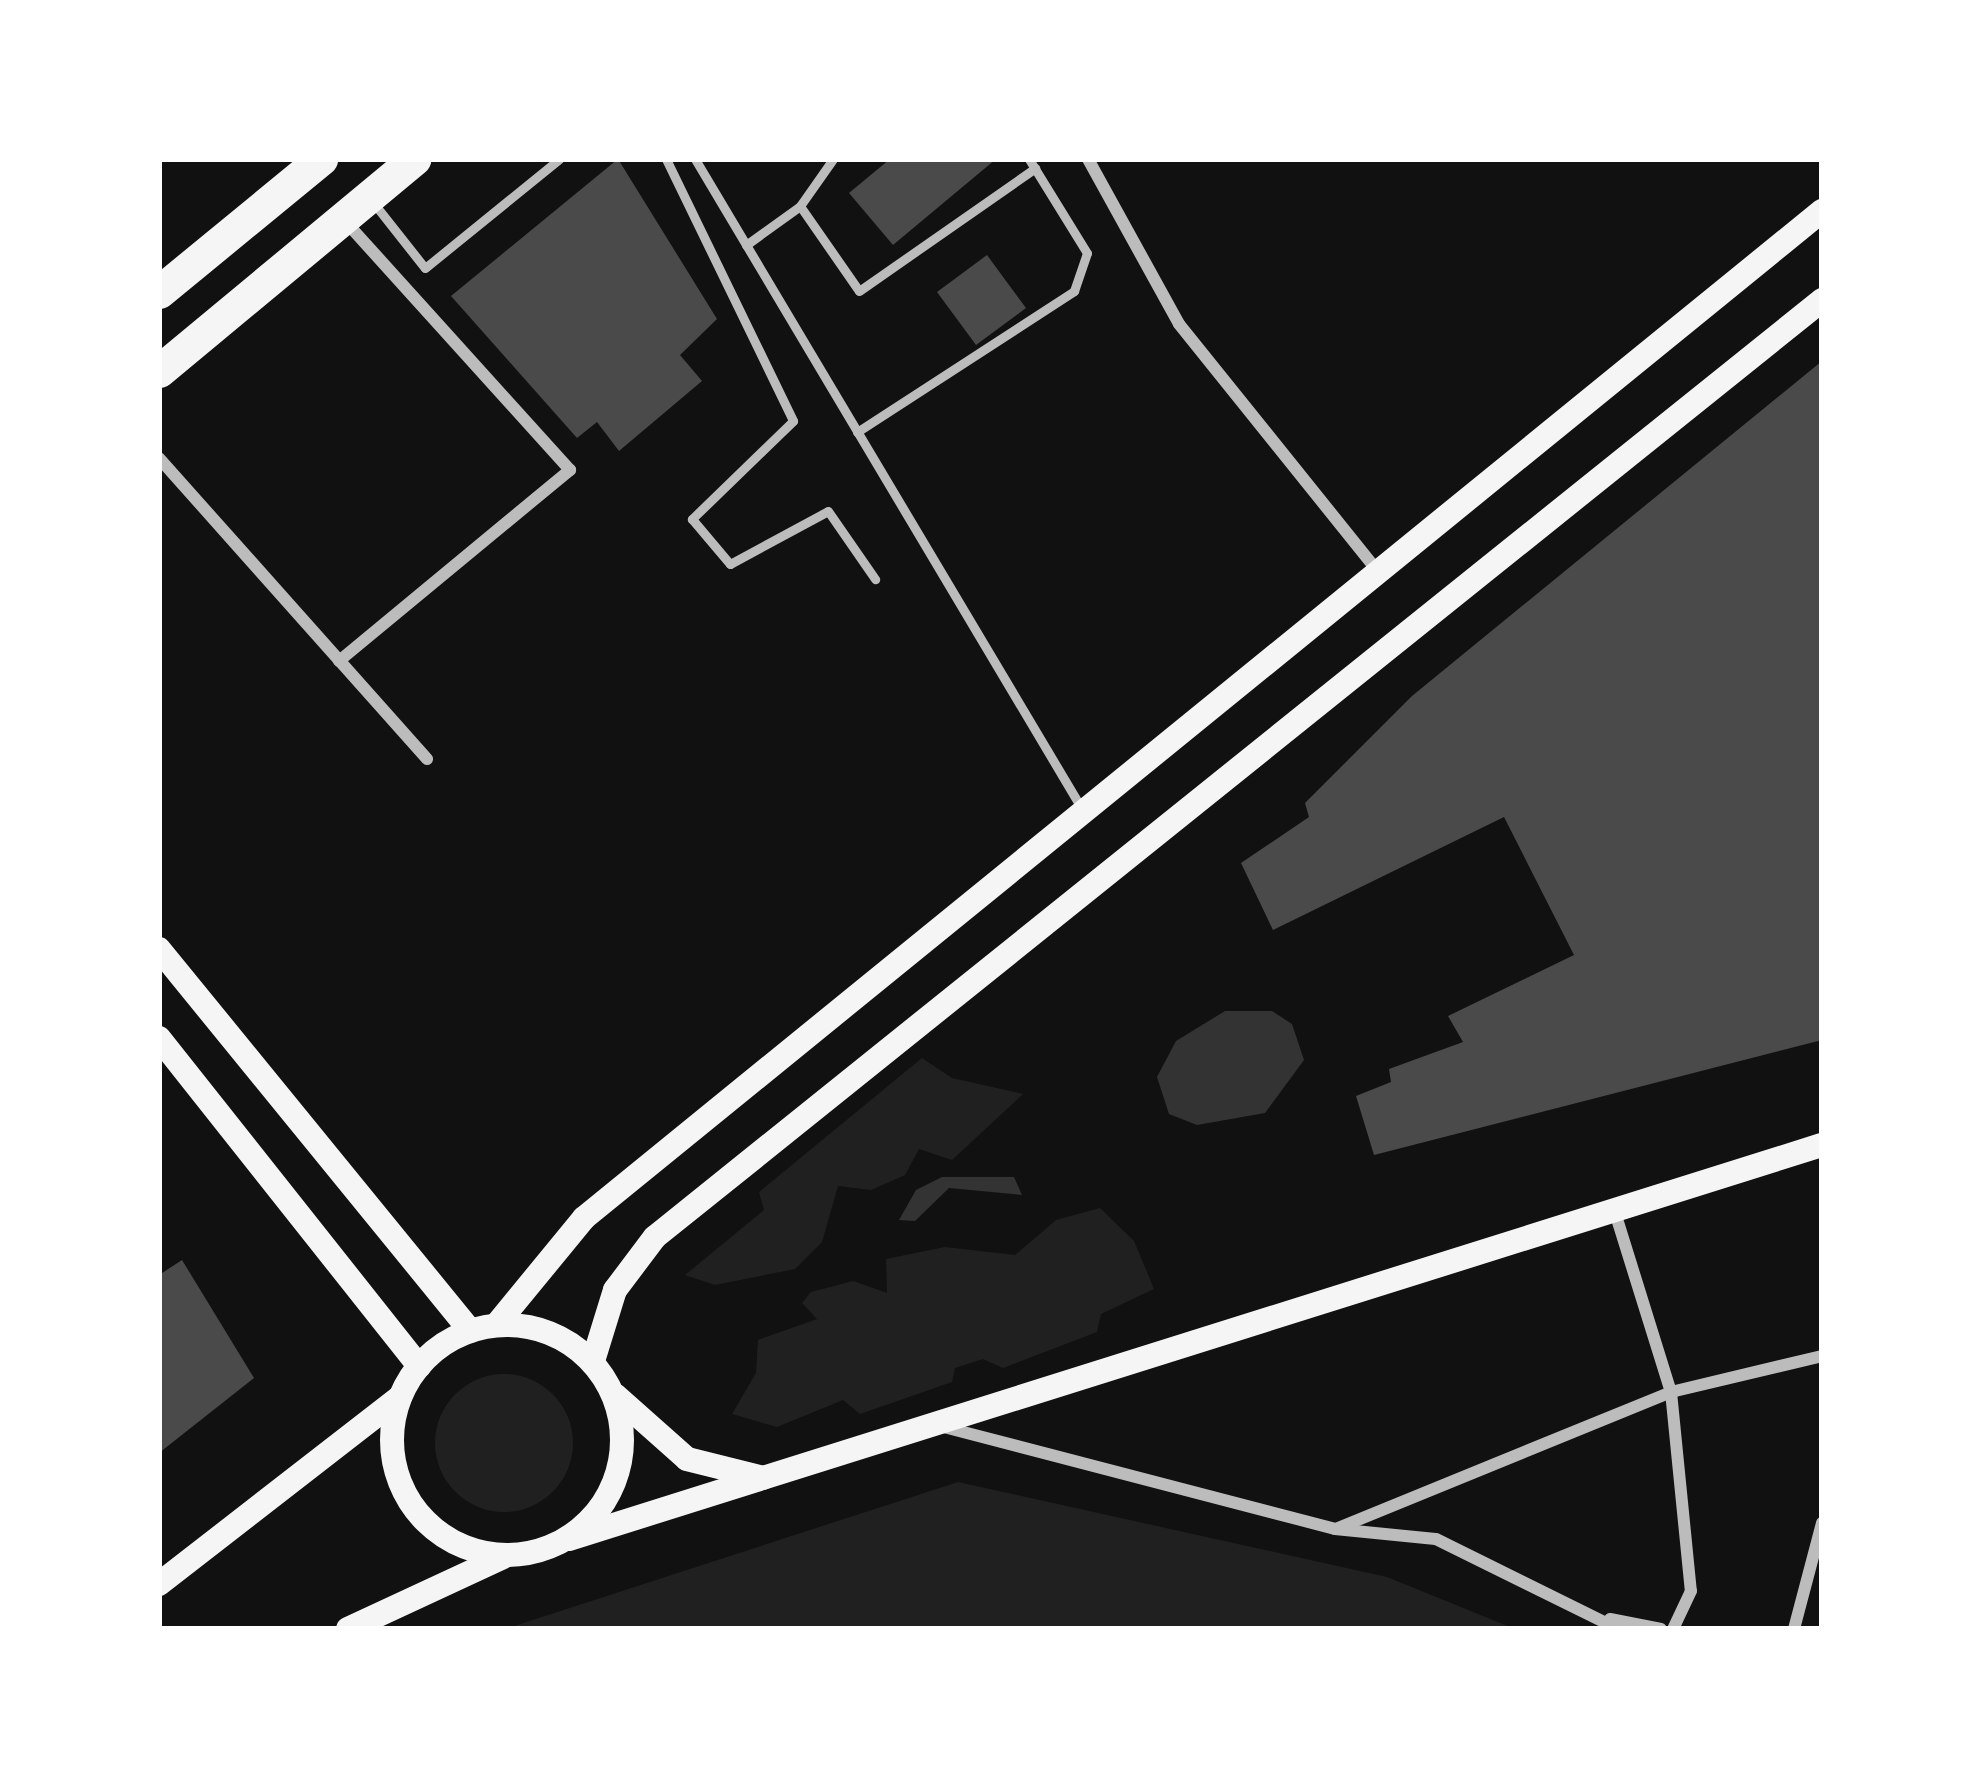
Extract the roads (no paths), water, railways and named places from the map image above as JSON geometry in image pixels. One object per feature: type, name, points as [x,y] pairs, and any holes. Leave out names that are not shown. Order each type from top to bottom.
[{"type":"highway","points":[[159,292],[321,159]]},
{"type":"highway","points":[[159,370],[405,167],[427,159]]},
{"type":"main road","points":[[496,1324],[584,1217],[1087,818],[1822,211]]},
{"type":"main road","points":[[593,1361],[615,1290],[655,1237],[1822,300]]},
{"type":"main road","points":[[159,949],[471,1331]]},
{"type":"main road","points":[[159,1038],[419,1366]]},
{"type":"main road","points":[[348,1629],[503,1556],[765,1479],[1612,1204],[1822,1145]]},
{"type":"main road","points":[[503,1556],[466,1550],[410,1504],[391,1433],[400,1397],[419,1366],[471,1331],[496,1324],[561,1337],[593,1361],[614,1394],[687,1460],[765,1479]]},
{"type":"main road","points":[[569,1539],[594,1517],[622,1459],[614,1394]]},
{"type":"main road","points":[[159,1584],[400,1397]]},
{"type":"street","points":[[1088,159],[1179,324],[1381,575]]},
{"type":"street","points":[[340,661],[570,470],[355,208]]},
{"type":"street","points":[[159,458],[427,759]]},
{"type":"street","points":[[1612,1204],[1671,1392],[1691,1592],[1673,1629]]},
{"type":"street","points":[[1336,1529],[1671,1392],[1822,1356]]},
{"type":"street","points":[[933,1424],[1336,1529],[1436,1539],[1618,1629]]},
{"type":"street","points":[[1794,1629],[1822,1523]]},
{"type":"street","points":[[1597,1616],[1660,1629]]},
{"type":"lane","points":[[355,208],[424,268],[559,159]]},
{"type":"lane","points":[[666,159],[793,421],[692,519],[730,564],[828,511],[874,579]]},
{"type":"lane","points":[[694,159],[1087,818]]},
{"type":"lane","points":[[746,245],[800,206],[833,159]]},
{"type":"lane","points":[[800,206],[859,291],[1032,164],[1088,253],[1074,291],[857,432]]}]
